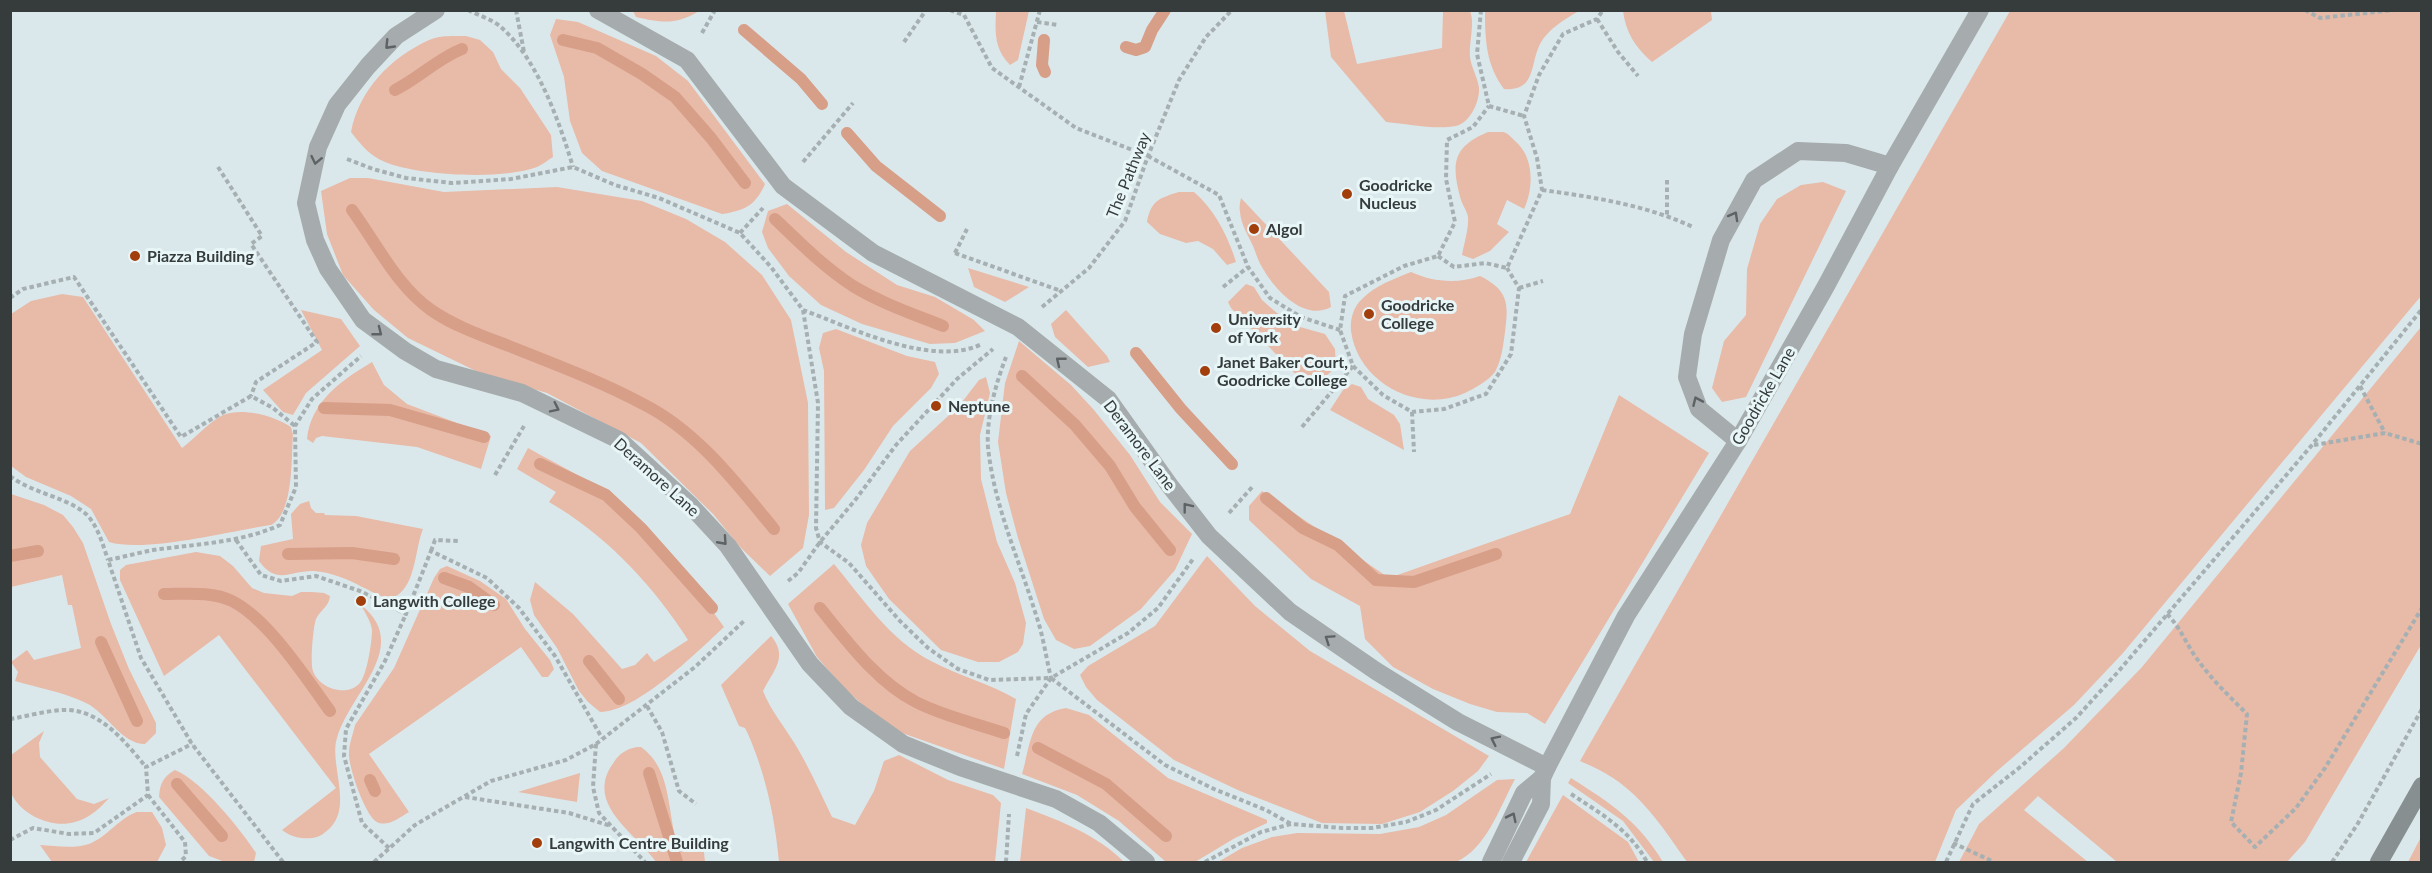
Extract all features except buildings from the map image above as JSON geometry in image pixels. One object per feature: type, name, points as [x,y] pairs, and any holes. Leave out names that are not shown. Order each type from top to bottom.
[{"type":"street","name":"Deramore Lane","points":[[436,10],[396,36],[368,66],[337,105],[318,147],[306,203],[315,240],[328,269],[363,320],[386,338],[436,369],[522,393],[619,440],[652,468],[728,546],[810,664],[851,707],[903,744],[960,767],[1056,799],[1099,823],[1146,862]]},
{"type":"street","name":"Deramore Lane","points":[[598,10],[687,60],[783,186],[873,253],[1018,327],[1108,399],[1209,536],[1290,612],[1376,671],[1458,722],[1522,753],[1545,773]]},
{"type":"street","name":"Goodricke Lane","points":[[1491,862],[1524,793],[1545,773],[1626,616],[1738,441],[1826,286],[1890,166],[1980,10]]},
{"type":"street","points":[[1738,441],[1700,409],[1687,376],[1693,334],[1721,240],[1754,180],[1798,151],[1846,153],[1890,166]]},
{"type":"street","name":"Goodricke Lane","points":[[1511,862],[1541,804],[1545,773]]},
{"type":"street","points":[[2379,862],[2421,786]]},
{"type":"path","points":[[468,10],[500,26],[525,52]]},
{"type":"path","points":[[516,10],[525,52],[564,137],[573,167]]},
{"type":"path","points":[[904,42],[926,10]]},
{"type":"path","points":[[950,10],[964,15],[992,68],[1076,128],[1148,156],[1219,195],[1248,267],[1270,298],[1301,317],[1340,330]]},
{"type":"path","points":[[1019,87],[1040,10]]},
{"type":"path","name":"The Pathway","points":[[1018,327],[1089,268],[1125,221],[1179,80],[1206,37],[1232,10]]},
{"type":"path","points":[[1481,10],[1477,54],[1489,106]]},
{"type":"path","points":[[1507,268],[1542,190],[1537,158],[1524,116],[1539,75],[1563,34],[1597,19],[1603,10]]},
{"type":"path","points":[[2306,10],[2320,18],[2394,10]]},
{"type":"path","points":[[1597,19],[1618,52],[1638,76]]},
{"type":"path","points":[[1037,22],[1058,25]]},
{"type":"path","points":[[783,186],[853,103]]},
{"type":"path","points":[[1489,106],[1524,116]]},
{"type":"path","points":[[1438,256],[1454,267],[1485,263],[1507,268],[1519,288],[1511,354],[1486,394],[1444,409],[1412,412],[1383,395],[1353,366],[1340,330],[1345,296],[1404,266],[1438,256],[1455,222],[1446,179],[1447,141],[1473,127],[1489,106]]},
{"type":"path","points":[[318,147],[373,170],[406,178],[452,183],[511,179],[573,167],[615,185],[659,198],[740,233],[771,267],[803,310],[818,403],[816,528],[820,542],[849,563],[900,621],[928,648],[958,669],[989,680],[1051,678],[1128,633],[1158,608],[1209,536],[1254,485]]},
{"type":"path","points":[[10,298],[23,289],[74,277],[181,437],[251,396],[256,382],[317,342],[251,244],[262,236],[218,167]]},
{"type":"path","points":[[1667,180],[1667,215]]},
{"type":"path","points":[[1542,190],[1596,197],[1667,215],[1721,240]]},
{"type":"path","points":[[955,253],[1061,291]]},
{"type":"path","points":[[1223,287],[1248,267]]},
{"type":"path","points":[[1519,288],[1542,281]]},
{"type":"path","points":[[1946,862],[1973,804],[2019,768],[2076,718],[2312,446],[2421,309]]},
{"type":"path","points":[[803,310],[912,348],[940,352],[971,350],[1018,327]]},
{"type":"path","points":[[374,862],[416,825],[491,781],[566,760],[596,744],[694,667],[798,573],[896,445],[957,379],[1018,327]]},
{"type":"path","points":[[1018,327],[999,375],[991,413],[988,446],[1003,522],[1037,616],[1051,678],[1165,765],[1214,789],[1266,810],[1291,824]]},
{"type":"path","points":[[108,560],[150,551],[236,540],[263,533],[280,525],[296,487],[295,426],[312,399],[386,338]]},
{"type":"path","points":[[1302,427],[1353,366]]},
{"type":"path","points":[[2360,386],[2385,433]]},
{"type":"path","points":[[251,396],[273,408],[295,426]]},
{"type":"path","points":[[495,475],[538,400]]},
{"type":"path","points":[[1412,412],[1414,452]]},
{"type":"path","points":[[2312,446],[2385,433],[2421,444]]},
{"type":"path","points":[[10,476],[22,485],[75,506],[88,517],[101,537],[141,658],[192,744],[283,862]]},
{"type":"path","points":[[236,540],[261,575],[281,581],[316,576],[360,591],[406,614]]},
{"type":"path","points":[[389,848],[362,823],[344,756],[346,729],[385,661],[435,540],[459,541]]},
{"type":"path","points":[[431,551],[487,578],[519,608],[555,656],[602,738]]},
{"type":"path","points":[[2167,614],[2179,626],[2193,653],[2212,680],[2247,714],[2241,773],[2231,822],[2255,847],[2296,808],[2325,768],[2421,608]]},
{"type":"path","points":[[646,706],[662,732],[679,790],[696,804]]},
{"type":"path","points":[[2332,862],[2357,825],[2421,709]]},
{"type":"path","points":[[10,719],[67,710],[96,718],[122,738],[146,767],[148,795],[185,842],[186,856],[180,862]]},
{"type":"path","points":[[146,767],[192,744]]},
{"type":"path","points":[[596,744],[593,787],[599,813],[645,862]]},
{"type":"path","points":[[1205,862],[1261,832],[1291,824],[1372,828],[1406,822],[1436,810],[1522,753]]},
{"type":"path","points":[[1545,773],[1562,788],[1622,829],[1647,862]]},
{"type":"path","points":[[10,840],[33,828],[69,834],[94,833],[148,795]]},
{"type":"path","points":[[464,797],[569,813],[611,826]]},
{"type":"path","points":[[1953,843],[1994,862]]},
{"type":"shaded area","points":[[1485,10],[1579,11],[1557,25],[1543,39],[1527,81],[1514,89],[1504,89],[1490,61],[1485,32]]},
{"type":"shaded area","points":[[633,11],[699,11],[683,19],[669,22],[636,17]]},
{"type":"shaded area","points":[[996,11],[1029,11],[1018,60],[1010,65],[998,46]]},
{"type":"shaded area","points":[[1325,11],[1344,11],[1357,64],[1442,48],[1443,11],[1470,11],[1472,21],[1470,57],[1479,93],[1470,116],[1461,124],[1448,127],[1386,122],[1331,57]]},
{"type":"shaded area","points":[[1623,11],[1711,11],[1712,20],[1652,62],[1632,39]]},
{"type":"shaded area","points":[[2010,11],[2421,11],[2421,296],[2123,653],[2074,705],[1997,771],[1956,810],[1935,862],[1687,862],[1654,817],[1625,786],[1609,775],[1580,761]]},
{"type":"shaded area","points":[[556,19],[578,22],[656,56],[688,81],[765,184],[753,202],[743,209],[722,214],[602,171],[582,153],[570,121],[564,77],[550,35]]},
{"type":"shaded area","points":[[466,36],[480,40],[493,52],[501,69],[520,88],[551,135],[553,157],[537,167],[522,171],[504,174],[461,175],[400,167],[380,160],[362,146],[351,132],[361,102],[378,77],[401,56],[433,38]]},
{"type":"shaded area","points":[[1488,132],[1506,133],[1521,148],[1529,164],[1531,182],[1524,209],[1507,200],[1497,224],[1509,232],[1490,251],[1473,259],[1462,255],[1468,217],[1458,187],[1457,158],[1467,144]]},
{"type":"shaded area","points":[[350,178],[368,178],[444,192],[557,187],[642,201],[686,219],[725,242],[762,275],[791,320],[808,403],[809,515],[803,548],[770,576],[741,548],[713,514],[641,443],[547,393],[482,374],[408,338],[374,310],[343,275],[327,234],[321,191]]},
{"type":"shaded area","points":[[1823,182],[1846,191],[1746,397],[1722,402],[1712,388],[1724,341],[1746,315],[1747,269],[1760,224],[1777,199],[1801,185]]},
{"type":"shaded area","points":[[1179,192],[1194,192],[1208,206],[1229,242],[1236,262],[1227,265],[1213,249],[1198,241],[1186,243],[1160,234],[1147,222],[1151,209],[1157,201]]},
{"type":"shaded area","points":[[1241,198],[1329,292],[1331,307],[1311,310],[1300,307],[1274,285],[1261,265],[1243,226],[1240,210]]},
{"type":"shaded area","points":[[787,204],[846,252],[897,285],[935,297],[974,320],[985,331],[955,343],[930,344],[862,324],[821,305],[789,276],[768,248],[762,232],[768,211]]},
{"type":"shaded area","points":[[968,268],[1029,287],[1005,302],[974,287]]},
{"type":"shaded area","points":[[1411,272],[1445,281],[1480,276],[1501,292],[1507,313],[1502,352],[1495,372],[1477,387],[1447,398],[1428,399],[1410,396],[1378,379],[1365,366],[1356,349],[1351,331],[1353,313],[1363,298],[1374,289]]},
{"type":"shaded area","points":[[1246,284],[1254,287],[1262,300],[1277,313],[1300,327],[1325,334],[1335,349],[1336,367],[1311,390],[1231,308],[1228,302]]},
{"type":"shaded area","points":[[62,294],[83,297],[182,448],[213,421],[231,413],[258,414],[276,419],[291,427],[293,435],[290,484],[284,509],[278,519],[271,525],[166,543],[125,545],[109,542],[91,509],[71,496],[26,477],[11,466],[11,314],[31,301]]},
{"type":"shaded area","points":[[301,310],[341,319],[360,346],[306,393],[293,415],[283,412],[263,390],[322,350]]},
{"type":"shaded area","points":[[1066,310],[1110,362],[1088,367],[1055,337],[1051,324]]},
{"type":"shaded area","points":[[2421,327],[2421,645],[2305,842],[2287,862],[2117,862],[2038,796],[2024,810],[2088,862],[1959,862],[1979,824],[2064,748],[2142,667]]},
{"type":"shaded area","points":[[836,329],[907,356],[935,362],[939,374],[931,388],[893,426],[864,470],[834,508],[825,510],[824,371],[819,348],[823,333]]},
{"type":"shaded area","points":[[1019,341],[1071,385],[1094,410],[1130,455],[1160,502],[1192,534],[1175,570],[1141,609],[1090,646],[1074,649],[1056,640],[1044,619],[1006,493],[998,442],[1005,383]]},
{"type":"shaded area","points":[[372,362],[384,385],[407,404],[491,436],[481,469],[417,447],[322,436],[316,438],[313,443],[307,439],[315,413],[321,403],[339,384]]},
{"type":"shaded area","points":[[986,377],[990,393],[980,435],[981,479],[997,542],[1015,583],[1026,623],[1023,644],[1018,652],[999,662],[978,662],[941,650],[889,599],[866,566],[861,545],[867,523],[910,451],[959,406],[979,380]]},
{"type":"shaded area","points":[[1352,384],[1361,387],[1368,399],[1394,415],[1400,424],[1404,450],[1330,410],[1343,390]]},
{"type":"shaded area","points":[[1619,395],[1709,453],[1545,724],[1527,713],[1497,712],[1470,704],[1433,689],[1393,667],[1365,639],[1360,606],[1311,579],[1249,520],[1249,506],[1262,491],[1389,578],[1570,514]]},
{"type":"shaded area","points":[[528,448],[601,489],[638,519],[677,564],[724,627],[666,679],[631,702],[615,709],[600,712],[579,691],[557,648],[534,615],[530,600],[535,582],[573,614],[622,669],[635,665],[647,653],[654,662],[688,640],[660,600],[627,563],[590,530],[549,502],[556,492],[517,469]]},
{"type":"shaded area","points":[[11,494],[44,505],[63,515],[83,543],[129,669],[156,723],[156,733],[145,744],[136,743],[121,734],[94,708],[78,699],[15,681],[18,672],[11,662],[27,650],[34,660],[81,648],[72,605],[68,605],[62,575],[11,587]]},
{"type":"shaded area","points":[[309,501],[316,513],[356,516],[423,529],[414,566],[403,591],[388,598],[326,573],[306,571],[278,575],[266,569],[259,561],[261,546],[293,539],[291,514],[300,504]]},
{"type":"shaded area","points":[[196,552],[220,556],[233,566],[252,588],[264,593],[292,596],[301,592],[312,592],[330,596],[328,603],[316,619],[312,666],[318,679],[330,688],[345,690],[353,688],[362,680],[372,630],[361,605],[375,621],[381,637],[379,653],[373,670],[344,721],[335,748],[340,807],[331,827],[320,836],[300,838],[282,830],[336,788],[219,635],[164,676],[120,580],[120,570],[126,565]]},
{"type":"shaded area","points":[[1207,556],[1255,606],[1310,651],[1489,756],[1478,771],[1453,791],[1420,812],[1382,824],[1322,823],[1240,791],[1174,760],[1097,700],[1080,675],[1088,666],[1155,626]]},
{"type":"shaded area","points":[[834,564],[878,618],[902,642],[931,661],[1016,699],[1004,769],[888,728],[843,687],[817,657],[788,604]]},
{"type":"shaded area","points":[[447,566],[480,581],[506,599],[554,669],[548,677],[542,677],[521,647],[369,754],[409,812],[391,822],[379,823],[369,813],[355,780],[349,760],[351,739],[355,725],[394,668],[434,578],[440,569]]},
{"type":"shaded area","points":[[771,636],[779,651],[778,664],[763,691],[805,762],[832,817],[855,825],[874,791],[884,761],[899,755],[948,780],[993,795],[1001,803],[995,862],[779,862],[772,813],[760,765],[748,734],[745,728],[739,726],[721,685]]},
{"type":"shaded area","points":[[1066,708],[1089,715],[1168,778],[1267,820],[1267,823],[1235,838],[1195,862],[1166,862],[1119,821],[1077,795],[1022,774],[1030,742],[1038,724],[1054,711]]},
{"type":"shaded area","points":[[44,731],[39,743],[40,757],[77,799],[94,804],[109,798],[85,818],[66,824],[47,822],[22,808],[11,793],[9,780],[11,755]]},
{"type":"shaded area","points":[[641,747],[651,756],[663,779],[677,843],[703,843],[705,862],[656,862],[625,828],[608,804],[605,791],[606,777],[614,762],[626,751]]},
{"type":"shaded area","points":[[175,770],[197,784],[230,819],[256,853],[254,862],[225,862],[209,856],[159,797],[163,781]]},
{"type":"shaded area","points":[[580,773],[577,802],[518,792]]},
{"type":"shaded area","points":[[1571,778],[1599,796],[1634,824],[1663,862],[1654,862],[1623,821],[1568,783]]},
{"type":"shaded area","points":[[1515,779],[1484,837],[1467,856],[1456,862],[1218,862],[1242,848],[1272,837],[1297,833],[1380,834],[1419,827],[1446,815],[1497,780]]},
{"type":"shaded area","points":[[1563,795],[1628,842],[1639,862],[1526,862]]},
{"type":"shaded area","points":[[1026,808],[1090,836],[1124,862],[1020,862]]},
{"type":"shaded area","points":[[137,812],[152,812],[162,828],[166,845],[157,862],[52,862],[40,845],[71,847],[89,844]]},
{"type":"shaded area","points":[[2421,837],[2421,862],[2408,862]]},
{"type":"waterway","points":[[1126,47],[1136,50],[1145,47],[1152,30],[1165,10]]},
{"type":"waterway","points":[[744,30],[801,79],[822,104]]},
{"type":"waterway","points":[[563,40],[597,48],[642,74],[675,97],[711,138],[745,183]]},
{"type":"waterway","points":[[1044,40],[1042,65],[1045,72]]},
{"type":"waterway","points":[[395,90],[462,49]]},
{"type":"waterway","points":[[847,133],[876,166],[940,216]]},
{"type":"waterway","points":[[352,210],[407,289],[431,310],[469,330],[610,388],[663,415],[681,428],[714,459],[774,529]]},
{"type":"waterway","points":[[775,219],[842,279],[886,303],[943,326]]},
{"type":"waterway","points":[[1136,353],[1181,409],[1232,464]]},
{"type":"waterway","points":[[1022,376],[1075,425],[1110,466],[1135,507],[1170,550]]},
{"type":"waterway","points":[[324,408],[390,410],[484,437]]},
{"type":"waterway","points":[[540,464],[606,495],[641,528],[712,608]]},
{"type":"waterway","points":[[1266,498],[1303,528],[1338,545],[1376,580],[1414,582],[1496,554]]},
{"type":"waterway","points":[[10,556],[38,551]]},
{"type":"waterway","points":[[288,554],[352,553],[394,559]]},
{"type":"waterway","points":[[444,578],[469,587],[494,605]]},
{"type":"waterway","points":[[164,594],[216,596],[232,601],[246,610],[286,650],[330,711]]},
{"type":"waterway","points":[[820,608],[864,660],[888,684],[902,694],[937,711],[1004,733]]},
{"type":"waterway","points":[[101,642],[137,721]]},
{"type":"waterway","points":[[589,661],[619,699]]},
{"type":"waterway","points":[[1038,748],[1106,784],[1166,836]]},
{"type":"waterway","points":[[649,773],[677,862]]},
{"type":"waterway","points":[[370,780],[375,791]]},
{"type":"waterway","points":[[177,784],[222,836]]},
{"type":"place","name":"Goodricke Nucleus","points":[[1347,194]]},
{"type":"place","name":"Algol","points":[[1254,229]]},
{"type":"place","name":"Piazza Building","points":[[135,256]]},
{"type":"place","name":"Goodricke College","points":[[1369,314]]},
{"type":"place","name":"University of York","points":[[1216,328]]},
{"type":"place","name":"Janet Baker Court, Goodricke College","points":[[1205,371]]},
{"type":"place","name":"Neptune","points":[[936,406]]},
{"type":"place","name":"Langwith College","points":[[361,601]]},
{"type":"place","name":"Langwith Centre Building","points":[[537,843]]}]
